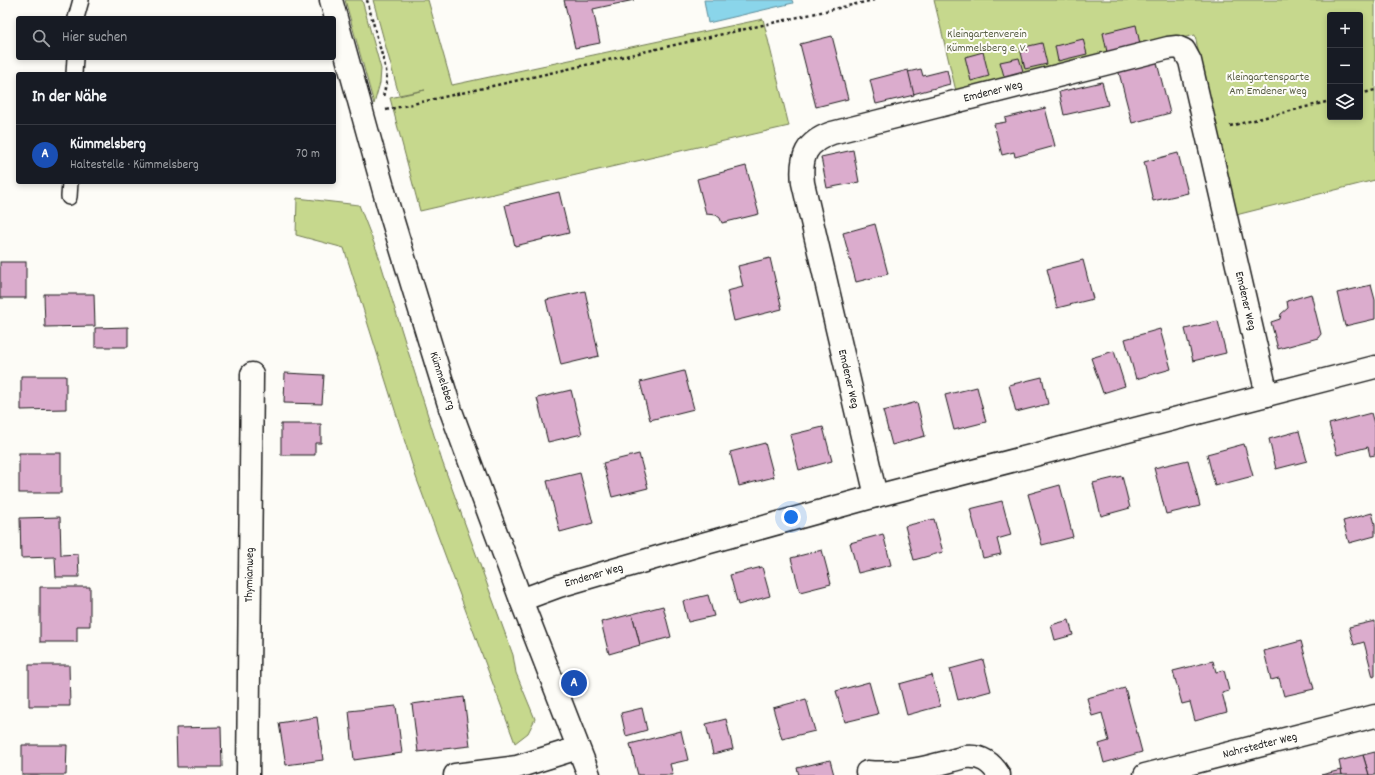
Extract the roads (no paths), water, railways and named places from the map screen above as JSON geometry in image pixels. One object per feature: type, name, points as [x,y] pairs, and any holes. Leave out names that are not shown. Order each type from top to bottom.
[{"type":"street","name":"Kümmelsberg","points":[[330,0],[335,16]]},
{"type":"street","name":"Kümmelsberg","points":[[336,21],[388,202],[451,410],[521,600],[589,775]]},
{"type":"street","name":"Emdener Weg","points":[[876,496],[802,183],[803,162],[808,149],[815,141],[832,133],[1168,48],[1177,47],[1184,50],[1190,61],[1267,395]]},
{"type":"street","name":"Emdener Weg","points":[[521,600],[574,582],[699,545],[876,496],[1375,367]]},
{"type":"street","name":"Thymianweg","points":[[248,775],[252,374]]},
{"type":"street","name":"Nahrstedter Weg","points":[[1145,775],[1375,716]]},
{"type":"street","points":[[456,775],[517,767],[578,748]]},
{"type":"street","points":[[867,772],[894,774],[914,771],[973,756],[988,761],[999,775]]},
{"type":"lane","points":[[77,16],[81,0]]},
{"type":"lane","points":[[74,72],[75,60]]},
{"type":"water","points":[[704,0],[792,0],[793,3],[708,23]]},
{"type":"place","name":"Kümmelsberg","points":[[574,683]]},
{"type":"park label","name":"Kleingartenverein Kümmelsberg e. V.","points":[[987,41]]},
{"type":"park label","name":"Kleingartensparte Am Emdener Weg","points":[[1268,84]]}]
